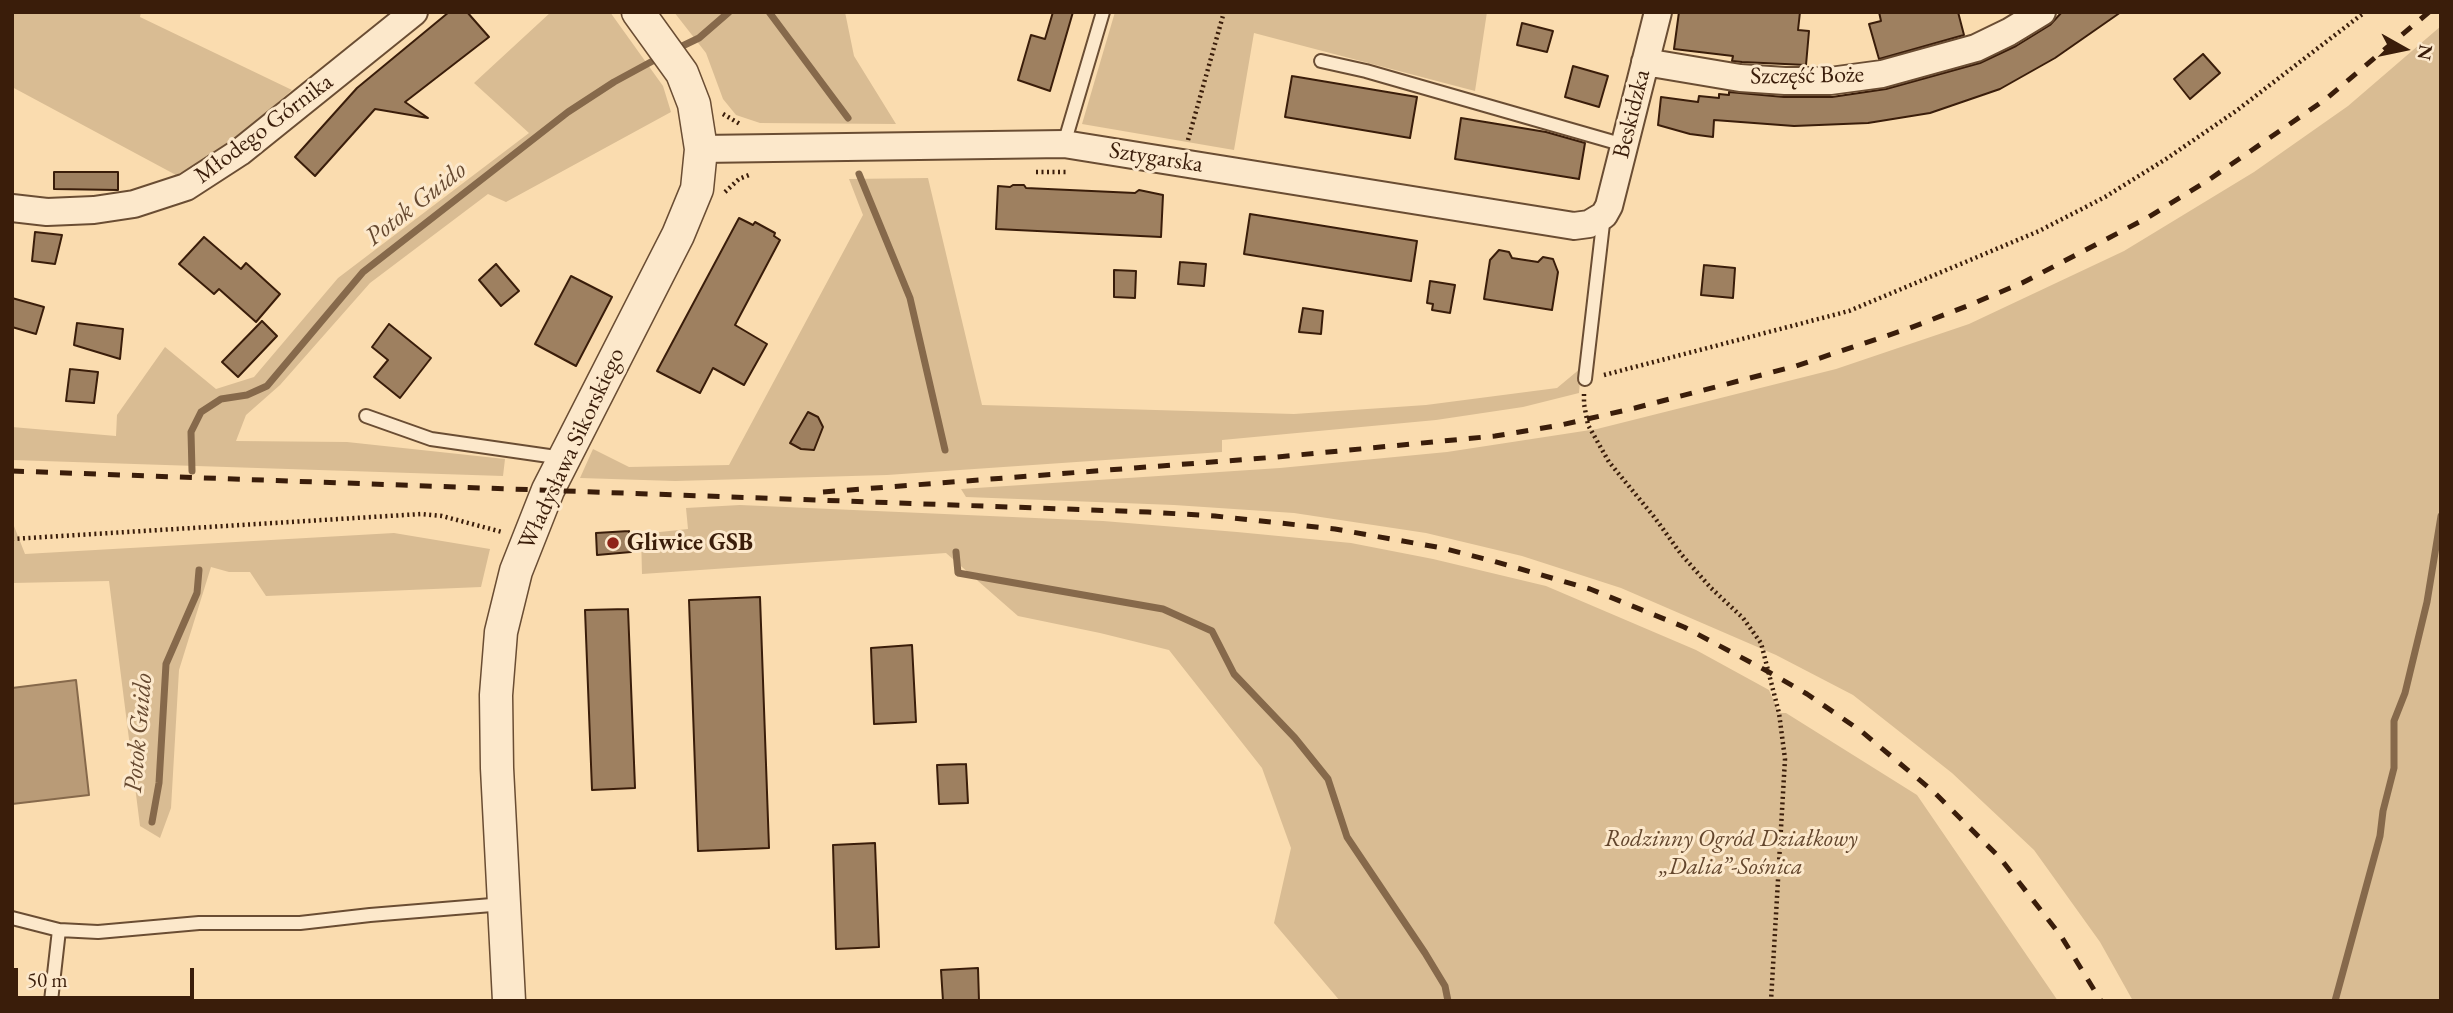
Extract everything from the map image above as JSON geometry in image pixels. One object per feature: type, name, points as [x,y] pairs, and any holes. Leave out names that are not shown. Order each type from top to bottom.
[{"type":"street","name":"Młodego Górnika","points":[[12,208],[47,212],[94,210],[134,204],[186,187],[240,152],[414,12]]},
{"type":"street","name":"Beskidzka","points":[[1604,215],[1609,206],[1658,12]]},
{"type":"street","name":"Szczęść Boże","points":[[1645,62],[1740,78],[1830,81],[1882,74],[1976,48],[2010,32],[2042,12]]},
{"type":"street","name":"Władysława Sikorskiego","points":[[509,1001],[497,755],[496,695],[501,632],[516,571],[548,490],[678,235],[697,189],[701,149],[694,104],[682,73],[644,21]]},
{"type":"street","name":"Sztygarska","points":[[701,149],[1064,144],[1574,226],[1589,224],[1604,215]]},
{"type":"lane","points":[[1064,144],[1103,12]]},
{"type":"lane","points":[[1321,61],[1366,71],[1624,145]]},
{"type":"lane","points":[[1585,379],[1604,215]]},
{"type":"lane","points":[[366,416],[431,439],[564,458]]},
{"type":"lane","points":[[12,918],[59,930],[98,932],[199,923],[300,923],[504,904]]},
{"type":"lane","points":[[51,1001],[59,930]]},
{"type":"path","points":[[1186,147],[1224,12]]},
{"type":"path","points":[[1771,1001],[1785,759],[1779,713],[1761,643],[1744,618],[1711,588],[1681,554],[1609,462],[1588,425],[1584,404],[1585,379],[1849,311],[2039,232],[2105,197],[2166,159],[2235,111],[2365,12]]},
{"type":"path","points":[[12,539],[421,514],[442,516],[510,534]]},
{"type":"green space","points":[[12,12],[141,12],[140,17],[292,90],[223,150],[176,175],[12,87]]},
{"type":"green space","points":[[551,12],[610,12],[663,86],[671,112],[506,202],[488,194],[370,283],[280,385],[246,415],[236,441],[347,442],[505,459],[503,476],[12,460],[12,427],[116,436],[117,415],[165,347],[216,389],[254,377],[338,278],[529,133],[474,83]]},
{"type":"green space","points":[[674,12],[845,12],[854,56],[896,124],[760,123],[736,115],[723,99],[706,53]]},
{"type":"green space","points":[[1115,12],[1487,12],[1475,91],[1254,33],[1234,150],[1082,124]]},
{"type":"green space","points":[[2441,26],[2441,1001],[2133,1001],[2100,942],[2034,850],[1952,773],[1853,695],[1776,655],[1621,588],[1522,556],[1426,533],[1294,513],[1174,505],[966,497],[961,489],[1280,468],[1447,452],[1597,429],[1836,369],[1969,324],[2124,251],[2254,172],[2348,106]]},
{"type":"green space","points":[[928,178],[982,405],[1294,414],[1426,405],[1557,388],[1581,368],[1579,393],[1523,407],[1436,420],[1222,440],[1222,452],[887,475],[675,481],[580,478],[593,449],[629,467],[729,465],[863,215],[849,179]]},
{"type":"green space","name":"Rodzinny Ogród Działkowy „Dalia”-Sośnica","points":[[740,505],[1103,521],[1351,543],[1546,586],[1696,650],[1769,690],[1779,713],[1786,713],[1917,795],[2058,1001],[1340,1001],[1274,923],[1291,848],[1262,768],[1169,650],[1018,616],[946,553],[642,574],[641,534],[688,529],[686,508]]},
{"type":"green space","points":[[12,521],[25,554],[394,533],[490,549],[481,587],[266,596],[250,572],[229,572],[211,567],[179,670],[171,808],[160,838],[140,826],[109,581],[12,583]]},
{"type":"shaded area","points":[[76,680],[89,795],[12,804],[12,688]]},
{"type":"building","points":[[449,12],[467,12],[489,37],[405,102],[428,118],[375,109],[315,176],[295,157],[357,88]]},
{"type":"building","points":[[1053,12],[1073,12],[1050,91],[1018,80],[1031,35],[1045,39]]},
{"type":"building","points":[[1679,12],[1800,12],[1798,30],[1809,31],[1806,65],[1732,61],[1733,56],[1674,49]]},
{"type":"building","points":[[1879,12],[1958,12],[1964,35],[1879,59],[1869,24],[1881,21]]},
{"type":"building","points":[[2062,12],[2121,12],[2055,58],[2000,89],[1930,113],[1868,123],[1794,126],[1714,120],[1713,137],[1658,125],[1661,97],[1698,102],[1699,96],[1719,98],[1719,94],[1729,95],[1729,92],[1784,97],[1832,97],[1886,89],[1980,63],[2016,46],[2050,25]]},
{"type":"building","points":[[1522,23],[1553,31],[1547,52],[1517,45]]},
{"type":"building","points":[[2203,54],[2220,73],[2190,99],[2174,79]]},
{"type":"building","points":[[1573,66],[1608,76],[1599,107],[1565,97]]},
{"type":"building","points":[[1292,76],[1417,97],[1410,138],[1285,117]]},
{"type":"building","points":[[1461,118],[1546,132],[1585,143],[1579,179],[1455,159]]},
{"type":"building","points":[[54,172],[118,172],[118,190],[54,189]]},
{"type":"building","points":[[1024,185],[1026,188],[1135,193],[1139,190],[1163,195],[1161,237],[996,229],[998,186]]},
{"type":"building","points":[[1250,214],[1417,241],[1411,281],[1244,254]]},
{"type":"building","points":[[739,218],[753,225],[755,222],[775,233],[774,236],[780,240],[735,325],[767,344],[744,385],[713,368],[700,393],[657,371]]},
{"type":"building","points":[[35,232],[62,235],[55,264],[32,261]]},
{"type":"building","points":[[204,237],[241,269],[246,263],[280,294],[256,322],[219,289],[214,294],[179,264]]},
{"type":"building","points":[[1499,250],[1509,252],[1512,258],[1538,262],[1543,257],[1553,259],[1558,272],[1552,310],[1484,299],[1490,260]]},
{"type":"building","points":[[1180,262],[1206,264],[1204,286],[1178,284]]},
{"type":"building","points":[[496,264],[519,291],[501,306],[479,280]]},
{"type":"building","points":[[1704,265],[1735,268],[1733,298],[1701,295]]},
{"type":"building","points":[[1114,270],[1136,271],[1135,298],[1114,297]]},
{"type":"building","points":[[571,276],[612,297],[576,366],[535,344]]},
{"type":"building","points":[[1430,281],[1455,285],[1450,313],[1432,310],[1433,304],[1427,303]]},
{"type":"building","points":[[12,298],[44,307],[36,334],[12,327]]},
{"type":"building","points":[[1303,308],[1323,311],[1321,334],[1299,332]]},
{"type":"building","points":[[262,321],[277,336],[238,377],[222,362]]},
{"type":"building","points":[[77,323],[123,329],[120,359],[74,345]]},
{"type":"building","points":[[389,324],[431,358],[400,398],[374,377],[388,360],[372,347]]},
{"type":"building","points":[[70,369],[98,372],[94,403],[66,401]]},
{"type":"building","points":[[808,412],[818,417],[823,427],[814,450],[801,449],[790,443]]},
{"type":"building","name":"Gliwice GSB","points":[[629,531],[631,552],[597,555],[596,533]]},
{"type":"building","points":[[760,597],[769,848],[698,851],[689,600]]},
{"type":"building","points":[[628,609],[635,788],[592,790],[585,610]]},
{"type":"building","points":[[912,645],[916,722],[874,724],[871,648]]},
{"type":"building","points":[[966,764],[968,803],[939,804],[937,765]]},
{"type":"building","points":[[875,843],[879,947],[836,949],[833,845]]},
{"type":"building","points":[[978,968],[979,1001],[943,1001],[941,970]]},
{"type":"waterway","name":"Potok Guido","points":[[674,50],[699,38],[729,12]]},
{"type":"waterway","points":[[769,12],[848,118]]},
{"type":"waterway","name":"Potok Guido","points":[[192,471],[191,432],[201,412],[221,399],[247,395],[267,386],[363,272],[568,112],[614,82],[660,57]]},
{"type":"waterway","points":[[859,174],[910,298],[945,450]]},
{"type":"waterway","points":[[2335,1001],[2380,836],[2383,811],[2394,768],[2394,721],[2405,693],[2427,602],[2441,516]]},
{"type":"waterway","points":[[956,552],[958,573],[1163,609],[1212,631],[1234,674],[1295,738],[1328,779],[1347,837],[1425,953],[1445,986],[1448,1001]]},
{"type":"waterway","name":"Potok Guido","points":[[152,822],[159,783],[166,664],[197,593],[199,570]]},
{"type":"railway","points":[[823,492],[1277,457],[1495,436],[1561,425],[1635,408],[1796,366],[1910,328],[2022,283],[2147,218],[2210,179],[2326,99],[2429,12]]},
{"type":"railway","points":[[12,471],[1148,512],[1335,529],[1442,548],[1590,589],[1684,627],[1807,694],[1861,731],[1934,792],[2000,858],[2061,936],[2101,1001]]},
{"type":"place","name":"Gliwice GSB","points":[[613,543]]}]
